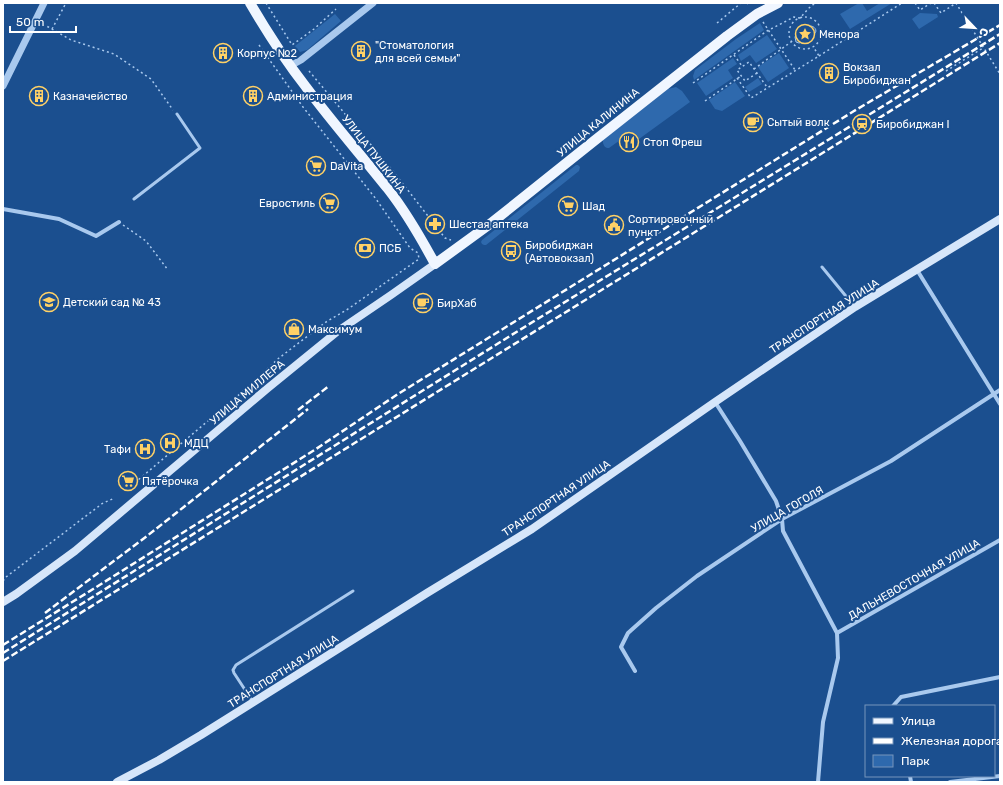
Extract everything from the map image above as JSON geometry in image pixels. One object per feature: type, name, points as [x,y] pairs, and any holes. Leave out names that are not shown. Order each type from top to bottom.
[{"type":"main road","name":"УЛИЦА ПУШКИНА","points":[[250,3],[290,66],[320,106],[388,190],[422,239],[435,264]]},
{"type":"main road","name":"УЛИЦА КАЛИНИНА","points":[[435,264],[490,224],[727,36],[757,14],[778,3]]},
{"type":"main road","name":"ТРАНСПОРТНАЯ УЛИЦА","points":[[116,782],[201,735],[532,529],[855,307],[1000,220]]},
{"type":"main road","name":"УЛИЦА МИЛЛЕРА","points":[[3,602],[75,551],[338,331],[435,264]]},
{"type":"street","points":[[3,86],[44,3]]},
{"type":"street","points":[[290,66],[301,60],[373,3]]},
{"type":"street","points":[[3,209],[59,219],[96,236],[118,222]]},
{"type":"street","points":[[917,270],[1000,404]]},
{"type":"street","name":"УЛИЦА ГОГОЛЯ","points":[[635,671],[622,647],[628,633],[656,608],[697,576],[782,519],[892,461],[993,393],[1000,390]]},
{"type":"street","points":[[715,402],[740,440],[776,501],[782,519],[783,531],[837,633],[838,658],[823,722],[818,782]]},
{"type":"street","name":"ДАЛЬНЕВОСТОЧНАЯ УЛИЦА","points":[[837,633],[1000,540]]},
{"type":"street","points":[[893,705],[901,697],[1000,677]]},
{"type":"street","points":[[950,782],[992,777]]},
{"type":"lane","points":[[134,199],[200,148],[177,114]]},
{"type":"lane","points":[[822,267],[855,307]]},
{"type":"lane","points":[[253,702],[234,673],[233,670],[236,665],[353,591]]},
{"type":"path","points":[[52,29],[66,3]]},
{"type":"path","points":[[266,3],[292,45],[314,29],[336,9]]},
{"type":"path","points":[[717,23],[741,3]]},
{"type":"path","points":[[693,83],[769,30],[794,17],[800,18],[807,17],[814,19],[820,24],[822,31],[821,39],[814,48],[804,50],[797,48],[791,42],[789,35],[790,28],[794,22],[800,18],[815,3]]},
{"type":"path","points":[[737,78],[751,98],[902,3]]},
{"type":"path","points":[[916,3],[920,10],[931,3]]},
{"type":"path","points":[[934,3],[941,13],[956,3],[1000,74]]},
{"type":"path","points":[[36,20],[71,40],[114,54],[151,79],[177,114]]},
{"type":"path","points":[[762,20],[795,70]]},
{"type":"path","points":[[754,69],[791,42]]},
{"type":"path","points":[[259,45],[303,107],[376,199],[410,248],[418,253],[419,260],[348,310],[326,322],[279,358],[262,374]]},
{"type":"path","points":[[814,48],[819,56]]},
{"type":"path","points":[[946,71],[984,48]]},
{"type":"path","points":[[734,54],[742,66]]},
{"type":"path","points":[[757,73],[745,82],[737,70],[749,62],[757,73],[767,88]]},
{"type":"path","points":[[309,71],[392,171],[445,238],[452,240]]},
{"type":"path","points":[[705,101],[741,76]]},
{"type":"path","points":[[118,222],[146,241],[168,270]]},
{"type":"path","points":[[430,233],[437,227]]},
{"type":"path","points":[[131,486],[254,382]]},
{"type":"path","points":[[3,581],[6,577],[104,503],[115,498]]},
{"type":"green space","points":[[859,3],[862,3],[867,11],[880,3],[892,3],[850,29],[840,14]]},
{"type":"green space","points":[[920,13],[937,14],[938,17],[919,29],[912,19]]},
{"type":"green space","points":[[335,14],[341,21],[307,50],[300,52],[295,46]]},
{"type":"green space","points":[[760,23],[764,30],[694,80],[693,76],[695,70]]},
{"type":"green space","points":[[767,35],[777,49],[756,63],[750,55],[741,61],[738,55]]},
{"type":"green space","points":[[779,53],[789,68],[768,82],[758,67]]},
{"type":"green space","points":[[733,58],[737,64],[728,70],[733,78],[706,96],[697,83]]},
{"type":"green space","points":[[758,78],[762,84],[749,92],[745,87]]},
{"type":"green space","points":[[735,82],[745,96],[722,111],[715,109],[709,100]]},
{"type":"green space","points":[[676,87],[682,91],[690,102],[639,139],[636,134],[630,133],[609,148],[605,147],[603,140],[668,89]]},
{"type":"green space","points":[[576,165],[580,167],[579,171],[486,245],[482,244],[482,240]]},
{"type":"shaded area","points":[[811,26],[816,30],[813,35],[814,36],[804,43],[796,42],[795,37],[797,33]]},
{"type":"railway","points":[[3,645],[316,449],[398,394],[854,111],[1000,25]]},
{"type":"railway","points":[[3,653],[518,331],[1000,34]]},
{"type":"railway","points":[[3,661],[1000,43]]},
{"type":"railway","points":[[298,410],[329,386]]},
{"type":"railway","points":[[45,613],[147,536],[308,409]]},
{"type":"place","name":"Менора","points":[[805,34]]},
{"type":"place","name":"\"Стоматология для всей семьи\"","points":[[361,51]]},
{"type":"place","name":"Корпус №2","points":[[223,53]]},
{"type":"place","name":"Вокзал Биробиджан","points":[[829,73]]},
{"type":"place","name":"Казначейство","points":[[39,96]]},
{"type":"place","name":"Администрация","points":[[253,96]]},
{"type":"place","name":"Сытый волк","points":[[753,122]]},
{"type":"place","name":"Биробиджан I","points":[[862,124]]},
{"type":"place","name":"Стоп Фреш","points":[[629,142]]},
{"type":"place","name":"DaVita","points":[[316,166]]},
{"type":"place","name":"Евростиль","points":[[329,203]]},
{"type":"place","name":"Шад","points":[[568,206]]},
{"type":"place","name":"Шестая аптека","points":[[435,224]]},
{"type":"place","name":"Сортировочный пункт","points":[[614,225]]},
{"type":"place","name":"ПСБ","points":[[365,248]]},
{"type":"place","name":"Биробиджан (Автовокзал)","points":[[511,251]]},
{"type":"place","name":"Детский сад № 43","points":[[49,302]]},
{"type":"place","name":"БирХаб","points":[[423,303]]},
{"type":"place","name":"Максимум","points":[[294,329]]},
{"type":"place","name":"МДЦ","points":[[170,443]]},
{"type":"place","name":"Тафи","points":[[145,449]]},
{"type":"place","name":"Пятёрочка","points":[[128,481]]}]
